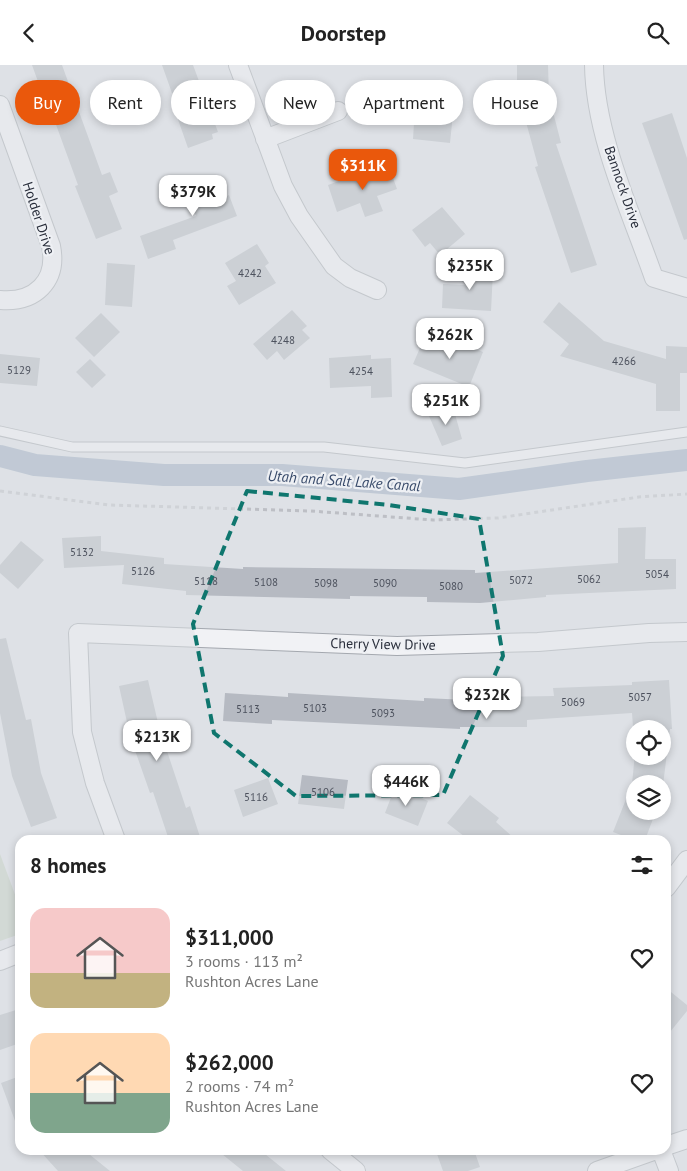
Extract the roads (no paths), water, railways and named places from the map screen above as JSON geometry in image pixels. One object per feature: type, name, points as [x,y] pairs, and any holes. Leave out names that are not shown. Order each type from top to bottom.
[{"type":"street","points":[[238,65],[265,139],[293,206],[329,259],[350,278],[377,290]]},
{"type":"street","name":"Bannock Drive","points":[[594,65],[606,140],[654,278],[687,288]]},
{"type":"street","name":"Holder Drive","points":[[0,105],[51,246],[53,265],[47,281],[34,293],[15,300],[0,300]]},
{"type":"street","points":[[265,139],[338,111]]},
{"type":"street","name":"Cherry View Drive","points":[[114,835],[95,783],[82,732],[78,633],[396,646],[538,642],[649,633],[687,633]]},
{"type":"street","points":[[671,881],[687,860]]},
{"type":"street","points":[[0,961],[15,955]]},
{"type":"street","points":[[671,1144],[687,1139]]},
{"type":"street","points":[[336,1155],[356,1171]]},
{"type":"street","points":[[597,1171],[642,1155]]},
{"type":"street","points":[[663,1155],[669,1171]]},
{"type":"lane","points":[[0,431],[72,447],[324,447],[465,463],[687,431]]},
{"type":"waterway","name":"Utah and Salt Lake Canal","points":[[0,456],[35,465],[164,475],[282,475],[459,489],[587,471],[687,460]]}]
